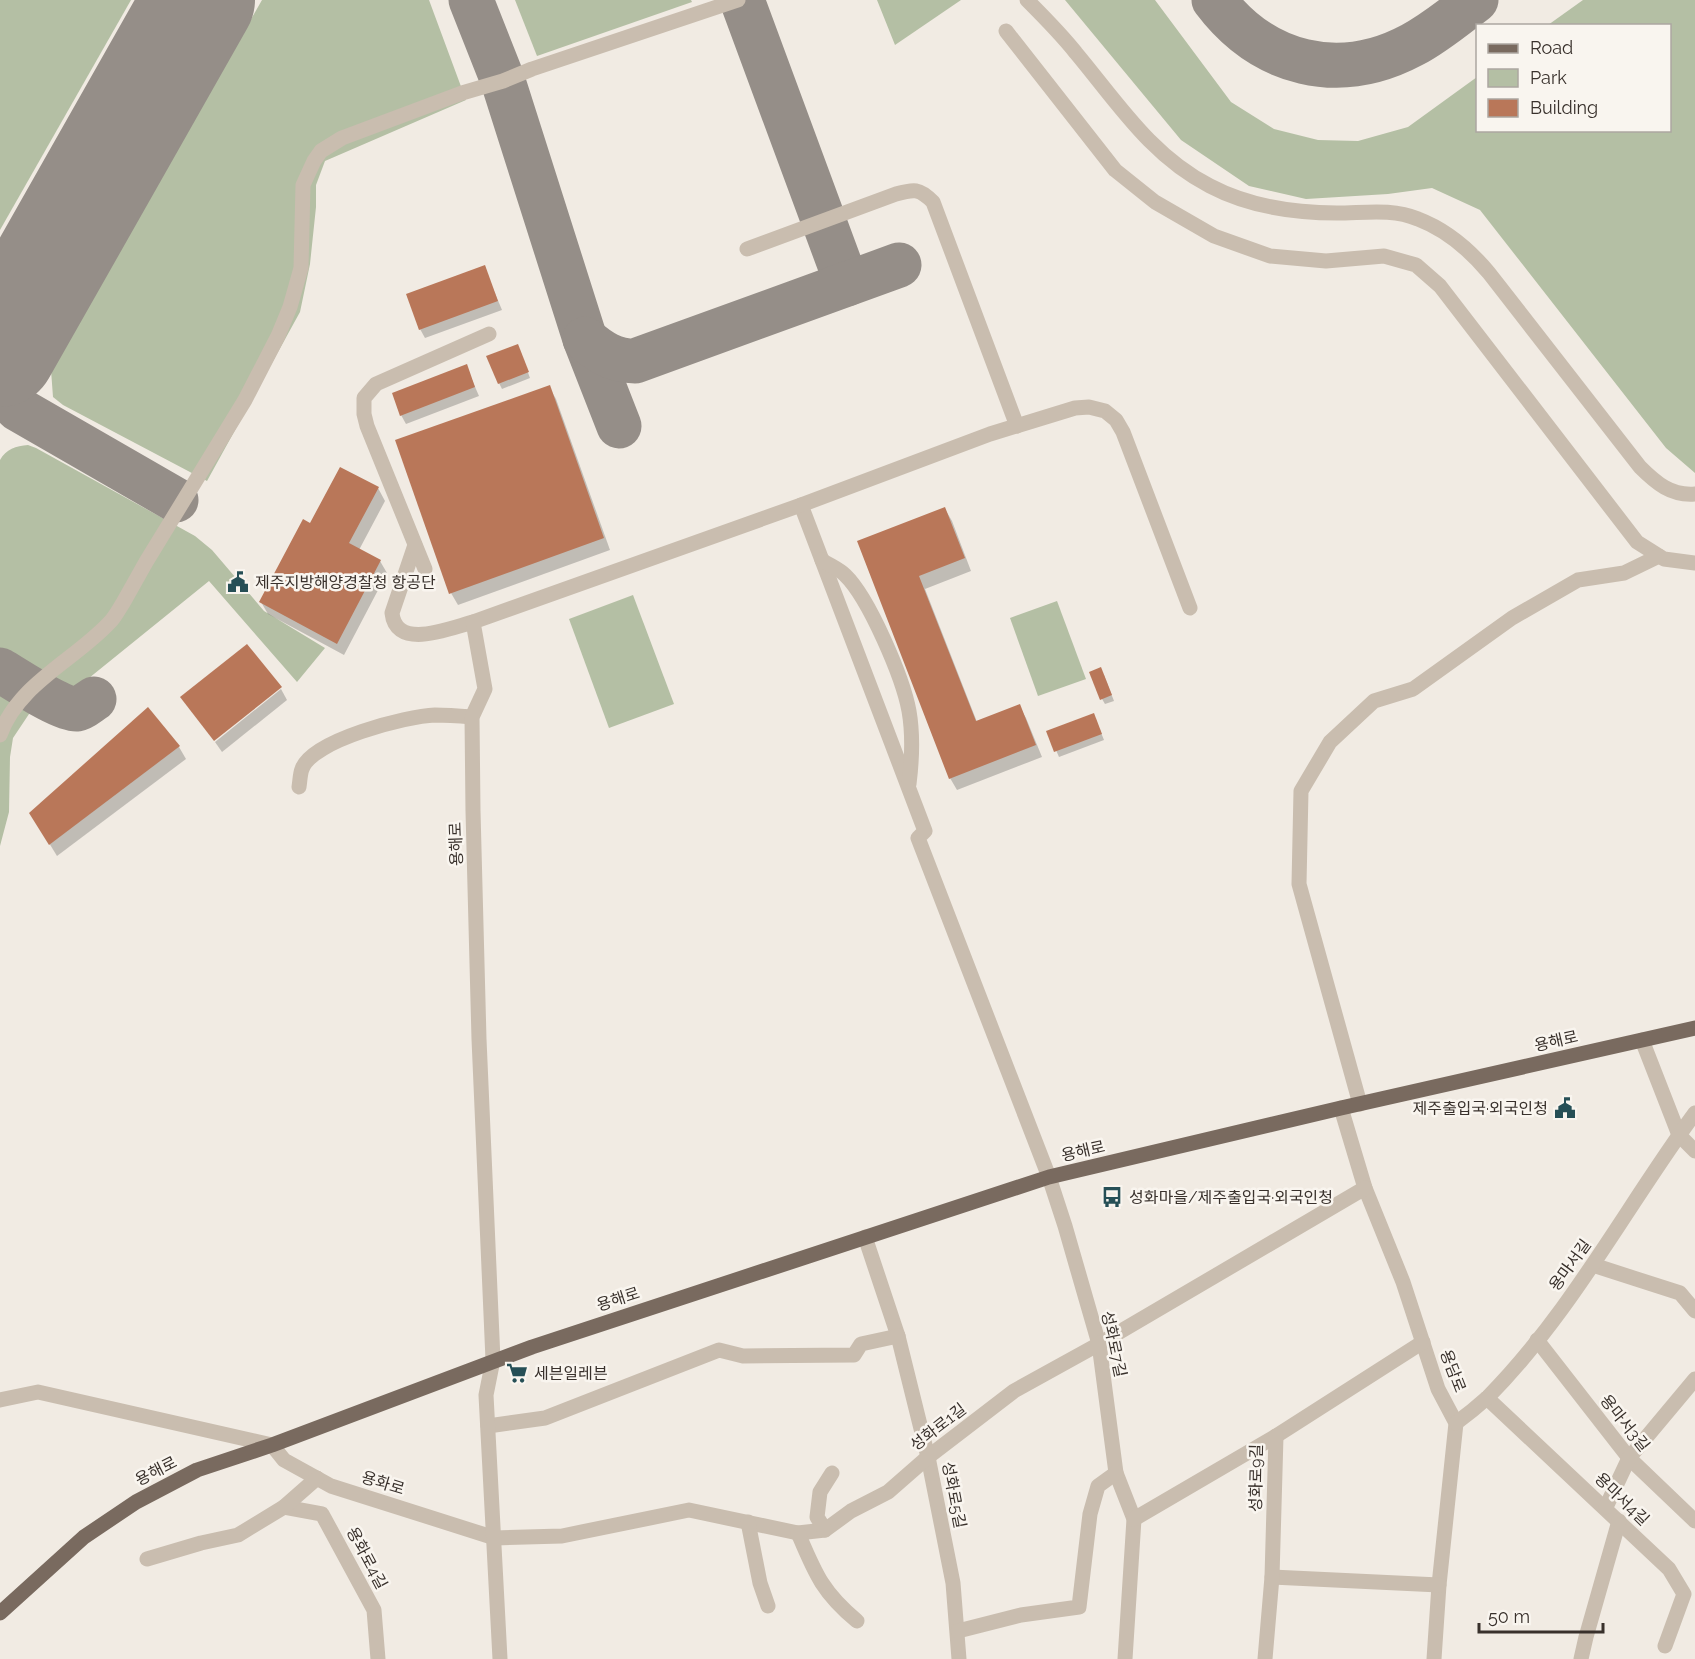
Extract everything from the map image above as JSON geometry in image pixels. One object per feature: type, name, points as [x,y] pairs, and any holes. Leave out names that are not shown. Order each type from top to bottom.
[{"type":"main road","name":"용해로","points":[[0,1612],[84,1536],[136,1502],[197,1470],[272,1445],[493,1360],[1049,1178],[1341,1108],[1695,1028]]},
{"type":"street","points":[[0,735],[8,717],[21,699],[110,622],[267,359],[291,307],[297,286],[303,255],[303,185],[321,151],[342,138],[462,93],[738,0]]},
{"type":"street","points":[[1027,0],[1076,53],[1149,142],[1164,156],[1209,186],[1250,202],[1293,212],[1381,211],[1399,214],[1417,218],[1454,238],[1469,250],[1489,273],[1640,466],[1663,488],[1676,493],[1695,494]]},
{"type":"street","points":[[1006,31],[1115,170],[1155,202],[1214,236],[1270,256],[1326,261],[1384,256],[1416,265],[1440,286],[1637,542],[1664,559],[1695,563]]},
{"type":"street","points":[[747,249],[896,194],[912,189],[924,193],[933,202],[1017,426]]},
{"type":"street","points":[[425,569],[367,426],[364,398],[376,384],[489,334]]},
{"type":"street","points":[[415,544],[392,619],[398,629],[407,634],[420,635],[473,622],[1017,426],[1075,408],[1089,407],[1105,411],[1116,420],[1123,432],[1190,608]]},
{"type":"street","points":[[801,505],[908,786]]},
{"type":"street","points":[[1360,1104],[1299,884],[1300,791],[1330,742],[1374,701],[1413,689],[1512,618],[1578,580],[1624,573],[1659,556]]},
{"type":"street","points":[[822,560],[844,574],[861,595],[898,677],[909,712],[912,741],[908,786]]},
{"type":"street","name":"용해로","points":[[473,622],[485,690],[472,717],[472,812],[493,1360]]},
{"type":"street","points":[[299,787],[302,767],[321,748],[359,732],[434,715],[472,717]]},
{"type":"street","name":"성화로7길","points":[[908,786],[925,831],[918,838],[1049,1178],[1098,1344],[1116,1473],[1134,1519],[1125,1659]]},
{"type":"street","points":[[1642,1040],[1679,1135],[1695,1151]]},
{"type":"street","name":"용담로","points":[[1341,1108],[1365,1188],[1403,1282],[1438,1389],[1456,1423]]},
{"type":"street","name":"용마서길","points":[[1456,1423],[1487,1398],[1537,1340],[1593,1265],[1695,1113]]},
{"type":"street","name":"성화로1길","points":[[495,1538],[562,1536],[689,1510],[798,1533],[825,1530],[851,1511],[888,1492],[928,1457],[1014,1391],[1365,1188]]},
{"type":"street","name":"성화로5길","points":[[865,1237],[898,1336],[928,1457],[953,1583],[959,1659]]},
{"type":"street","points":[[1593,1265],[1680,1293],[1695,1311]]},
{"type":"street","points":[[488,1426],[545,1418],[718,1350],[743,1356],[854,1355],[861,1344],[898,1336]]},
{"type":"street","name":"용마서3길","points":[[1537,1340],[1629,1458],[1695,1521]]},
{"type":"street","name":"성화로9길","points":[[1265,1659],[1272,1577],[1276,1436],[1423,1342]]},
{"type":"street","points":[[493,1360],[486,1395],[500,1659]]},
{"type":"street","points":[[1606,1508],[1629,1458],[1695,1379]]},
{"type":"street","points":[[0,1400],[38,1392],[272,1445]]},
{"type":"street","name":"용마서4길","points":[[1487,1398],[1669,1569],[1684,1594],[1665,1646]]},
{"type":"street","points":[[1434,1659],[1439,1585],[1456,1423]]},
{"type":"street","points":[[1134,1519],[1276,1436]]},
{"type":"street","name":"용화로","points":[[272,1445],[284,1460],[331,1486],[495,1538]]},
{"type":"street","points":[[825,1530],[817,1517],[820,1492],[832,1473]]},
{"type":"street","points":[[958,1631],[1021,1615],[1079,1607],[1090,1514],[1098,1486],[1116,1473]]},
{"type":"street","points":[[147,1559],[238,1535],[284,1507],[317,1478]]},
{"type":"street","name":"용화로4길","points":[[284,1507],[322,1514],[374,1610],[378,1659]]},
{"type":"street","points":[[1581,1659],[1619,1521]]},
{"type":"street","points":[[748,1522],[760,1583],[768,1606]]},
{"type":"street","points":[[798,1533],[815,1574],[835,1603],[857,1621]]},
{"type":"street","points":[[1272,1577],[1439,1585]]},
{"type":"green space","points":[[0,0],[131,0],[0,230]]},
{"type":"green space","points":[[262,0],[429,0],[466,100],[325,161],[316,185],[310,264],[300,312],[207,481],[63,405],[53,397],[51,370]]},
{"type":"green space","points":[[515,0],[691,0],[692,2],[537,56]]},
{"type":"green space","points":[[877,0],[961,0],[895,45]]},
{"type":"green space","points":[[1065,0],[1155,0],[1231,102],[1274,129],[1318,140],[1358,141],[1408,127],[1476,78],[1476,132],[1671,132],[1671,24],[1549,24],[1583,0],[1695,0],[1695,473],[1666,448],[1480,210],[1432,188],[1388,194],[1306,199],[1249,186],[1181,140]]},
{"type":"green space","points":[[28,445],[195,536],[212,550],[264,611],[325,648],[297,682],[209,581],[68,695],[0,656],[0,460],[12,449]]},
{"type":"green space","points":[[633,595],[674,704],[609,728],[569,619]]},
{"type":"green space","points":[[1057,601],[1086,679],[1038,696],[1010,618]]},
{"type":"green space","points":[[0,685],[35,705],[13,738],[10,757],[9,812],[0,846]]},
{"type":"building","points":[[485,265],[498,301],[419,330],[406,294]]},
{"type":"building","points":[[518,344],[529,372],[498,384],[486,356]]},
{"type":"building","points":[[467,364],[475,387],[400,416],[392,393]]},
{"type":"building","points":[[550,385],[604,538],[449,594],[395,440]]},
{"type":"building","points":[[340,467],[379,487],[349,543],[381,560],[337,644],[259,602],[303,519],[310,523]]},
{"type":"building","points":[[945,507],[965,558],[919,576],[976,721],[1020,704],[1036,745],[949,779],[857,541]]},
{"type":"building","points":[[247,644],[282,687],[214,741],[180,697]]},
{"type":"building","points":[[1101,667],[1112,695],[1100,700],[1089,672]]},
{"type":"building","points":[[148,707],[180,746],[49,845],[29,813]]},
{"type":"building","points":[[1094,713],[1102,734],[1054,752],[1046,731]]},
{"type":"taxiway","points":[[471,0],[503,81],[585,339],[619,426]]},
{"type":"taxiway","points":[[742,0],[847,284]]},
{"type":"taxiway","points":[[1214,0],[1255,40],[1279,53],[1304,62],[1330,65],[1357,64],[1385,57],[1412,45],[1437,30],[1476,0]]},
{"type":"taxiway","points":[[585,339],[608,355],[635,361],[899,265]]},
{"type":"taxiway","points":[[5,343],[3,370],[5,386],[18,409],[176,500]]},
{"type":"taxiway","points":[[0,670],[50,700],[70,708],[77,709],[94,699]]},
{"type":"runway","points":[[0,351],[199,0]]},
{"type":"place","name":"제주지방해양경찰청 항공단","points":[[238,582]]},
{"type":"place","name":"제주출입국·외국인청","points":[[1565,1108]]},
{"type":"place","name":"성화마을/제주출입국·외국인청","points":[[1112,1197]]},
{"type":"place","name":"세븐일레븐","points":[[517,1373]]}]
